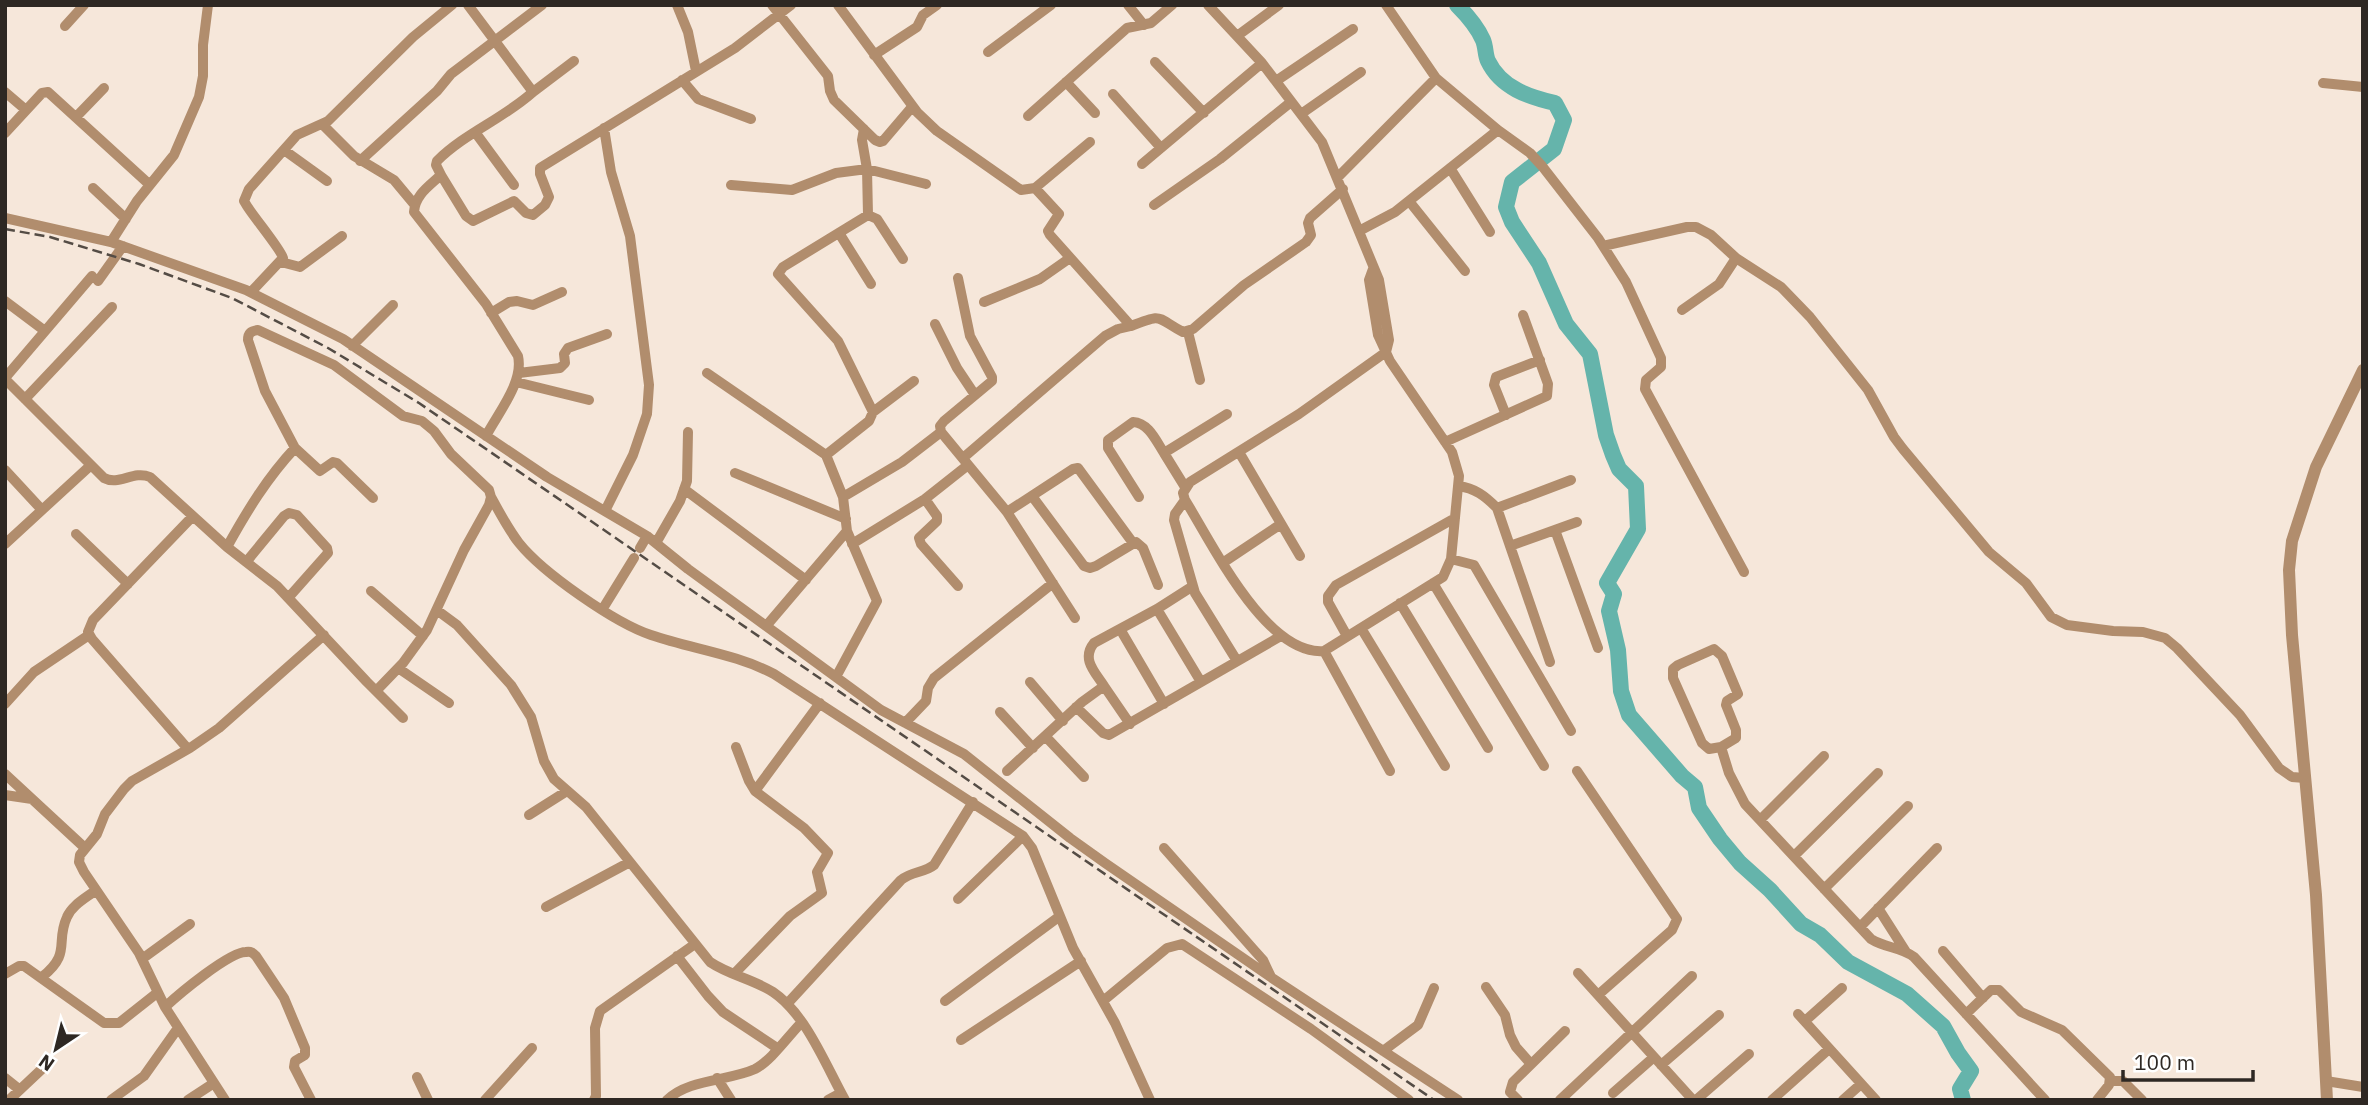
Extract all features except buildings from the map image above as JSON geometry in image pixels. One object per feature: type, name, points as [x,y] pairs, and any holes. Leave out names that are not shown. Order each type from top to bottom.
[{"type":"street","points":[[65,26],[85,5]]},
{"type":"street","points":[[111,242],[174,155],[199,97],[204,76],[203,45],[208,5]]},
{"type":"street","points":[[250,292],[281,262],[283,254],[269,239],[244,201],[249,189],[303,131],[323,125],[406,43],[452,5]]},
{"type":"street","points":[[468,5],[533,92]]},
{"type":"street","points":[[360,161],[437,91],[451,74],[542,5]]},
{"type":"street","points":[[677,5],[688,32],[696,71]]},
{"type":"street","points":[[772,5],[828,76],[834,100],[880,142],[912,107]]},
{"type":"street","points":[[573,61],[513,109],[475,131],[437,161],[441,175],[466,216],[473,221],[514,201],[526,213],[533,215],[545,205],[549,197],[540,168],[735,48],[792,5]]},
{"type":"street","points":[[838,5],[912,107],[937,131],[1021,190],[1035,188],[1090,142]]},
{"type":"street","points":[[874,55],[917,27],[923,15],[937,5]]},
{"type":"street","points":[[988,52],[1051,5]]},
{"type":"street","points":[[1128,5],[1144,25]]},
{"type":"street","points":[[1028,116],[1127,28],[1151,23],[1172,5]]},
{"type":"street","points":[[1208,5],[1262,64],[1322,142],[1373,269],[1369,280],[1378,335],[1386,352],[1452,452],[1459,476],[1451,559],[1443,577],[1324,651],[1306,650],[1281,636],[1254,611],[1183,493],[1185,486],[1299,414],[1386,352]]},
{"type":"street","points":[[1237,36],[1279,5]]},
{"type":"street","points":[[1385,5],[1436,78],[1530,153],[1542,166],[1603,246],[1626,282],[1661,358],[1661,368],[1646,380],[1645,389],[1744,572]]},
{"type":"street","points":[[1276,81],[1353,29]]},
{"type":"street","points":[[1155,62],[1205,113]]},
{"type":"street","points":[[1142,164],[1262,64]]},
{"type":"street","points":[[1301,114],[1361,72]]},
{"type":"street","points":[[1338,177],[1436,78]]},
{"type":"street","points":[[682,80],[698,99],[751,119]]},
{"type":"street","points":[[1066,82],[1095,113]]},
{"type":"street","points":[[2323,83],[2363,87]]},
{"type":"street","points":[[76,117],[104,88]]},
{"type":"street","points":[[5,92],[26,110]]},
{"type":"street","points":[[5,134],[45,92],[150,185]]},
{"type":"street","points":[[1113,94],[1161,148]]},
{"type":"street","points":[[1154,205],[1220,159],[1291,102]]},
{"type":"street","points":[[323,125],[360,161],[394,180],[414,204]]},
{"type":"street","points":[[604,128],[611,172],[630,236],[649,384],[647,414],[634,455],[605,511]]},
{"type":"street","points":[[864,129],[862,140],[867,169],[868,215]]},
{"type":"street","points":[[1359,231],[1383,220],[1498,130]]},
{"type":"street","points":[[475,131],[514,185]]},
{"type":"street","points":[[284,150],[327,181]]},
{"type":"street","points":[[1450,168],[1490,232]]},
{"type":"street","points":[[731,185],[792,190],[836,173],[867,169],[926,184]]},
{"type":"street","points":[[441,175],[418,197],[414,212],[491,313],[518,356],[520,365],[517,377],[486,436]]},
{"type":"street","points":[[93,188],[126,219]]},
{"type":"street","points":[[1035,188],[1059,214],[1048,231],[1131,326]]},
{"type":"street","points":[[852,544],[925,499],[1111,331],[1157,317],[1183,332],[1188,332],[1244,285],[1306,242],[1311,234],[1308,223],[1310,218],[1343,189]]},
{"type":"street","points":[[1409,201],[1465,271]]},
{"type":"street","points":[[873,412],[838,341],[778,274],[783,267],[868,215],[877,219],[903,259]]},
{"type":"street","points":[[5,218],[111,242],[250,292],[352,345],[547,477],[652,539],[681,564],[881,710],[964,754],[1070,838],[1272,978],[1458,1100]]},
{"type":"street","points":[[1603,246],[1696,227],[1711,235],[1736,258],[1781,287],[1810,317],[1868,390],[1894,437],[1989,552],[2026,583],[2051,617],[2067,625],[2143,632],[2165,638],[2240,715],[2284,773],[2305,778]]},
{"type":"street","points":[[839,233],[871,284]]},
{"type":"street","points":[[281,262],[300,267],[342,236]]},
{"type":"street","points":[[123,246],[5,379],[108,481],[136,474],[150,477],[227,547],[264,573],[403,718]]},
{"type":"street","points":[[984,302],[1040,279],[1070,258]]},
{"type":"street","points":[[1682,310],[1719,284],[1736,258]]},
{"type":"street","points":[[958,278],[968,329],[992,377],[991,383],[944,421],[940,426],[941,432],[1007,512],[1075,618]]},
{"type":"street","points":[[491,313],[509,302],[533,305],[562,292]]},
{"type":"street","points":[[5,302],[45,331]]},
{"type":"street","points":[[352,345],[393,305]]},
{"type":"street","points":[[25,399],[112,307]]},
{"type":"street","points":[[1445,442],[1547,396],[1548,384],[1523,315]]},
{"type":"street","points":[[935,324],[957,368],[975,395]]},
{"type":"street","points":[[373,498],[337,463],[333,462],[320,471],[295,448],[265,391],[248,341],[252,331],[258,330],[334,365],[404,416],[422,421],[434,431],[451,454],[485,485],[514,536],[533,559],[601,610],[628,626],[651,635],[755,664],[820,703],[1023,836],[1032,848],[1059,916],[1115,1023],[1150,1100]]},
{"type":"street","points":[[1188,332],[1200,380]]},
{"type":"street","points":[[517,377],[560,368],[565,363],[564,354],[568,348],[607,334]]},
{"type":"street","points":[[1506,415],[1494,385],[1496,377],[1540,360]]},
{"type":"street","points":[[2327,1100],[2316,895],[2291,635],[2289,570],[2292,541],[2316,467],[2363,370]]},
{"type":"street","points":[[707,373],[826,455],[843,497],[852,544],[877,601],[836,677]]},
{"type":"street","points":[[517,377],[589,400]]},
{"type":"street","points":[[826,455],[869,421],[873,412],[914,381]]},
{"type":"street","points":[[1164,453],[1227,414]]},
{"type":"street","points":[[1139,497],[1108,448],[1108,440],[1133,422],[1147,428],[1185,486]]},
{"type":"street","points":[[601,610],[637,553],[652,539],[684,489],[689,469],[688,432]]},
{"type":"street","points":[[843,497],[902,462],[941,432]]},
{"type":"street","points":[[227,547],[252,502],[277,467],[295,448]]},
{"type":"street","points":[[1239,452],[1300,556]]},
{"type":"street","points":[[5,544],[91,465]]},
{"type":"street","points":[[1007,512],[1078,468],[1133,543]]},
{"type":"street","points":[[5,470],[42,510]]},
{"type":"street","points":[[734,473],[847,525]]},
{"type":"street","points":[[1497,508],[1572,480]]},
{"type":"street","points":[[1458,486],[1478,491],[1497,508],[1550,662]]},
{"type":"street","points":[[684,489],[806,580]]},
{"type":"street","points":[[1032,496],[1084,566],[1097,566],[1136,542],[1143,548],[1158,585]]},
{"type":"street","points":[[376,691],[423,636],[438,611],[464,550],[491,497]]},
{"type":"street","points":[[925,499],[937,516],[937,521],[919,538],[921,544],[958,586]]},
{"type":"street","points":[[1185,500],[1174,520],[1193,586],[1237,661]]},
{"type":"street","points":[[247,561],[284,516],[289,513],[298,515],[327,548],[328,553],[289,597]]},
{"type":"street","points":[[188,749],[88,632],[93,620],[193,516]]},
{"type":"street","points":[[1347,636],[1328,602],[1331,590],[1455,517]]},
{"type":"street","points":[[1510,547],[1577,522]]},
{"type":"street","points":[[1224,562],[1281,524]]},
{"type":"street","points":[[767,625],[806,580],[847,525]]},
{"type":"street","points":[[1555,530],[1598,648]]},
{"type":"street","points":[[76,534],[128,584]]},
{"type":"street","points":[[1451,559],[1474,565],[1571,731]]},
{"type":"street","points":[[905,723],[926,701],[928,688],[934,678],[1054,583]]},
{"type":"street","points":[[1433,583],[1544,766]]},
{"type":"street","points":[[1130,724],[1089,664],[1088,653],[1094,643],[1193,586]]},
{"type":"street","points":[[371,591],[423,636]]},
{"type":"street","points":[[1400,603],[1488,748]]},
{"type":"street","points":[[1157,609],[1202,682]]},
{"type":"street","points":[[438,611],[457,625],[511,685],[535,728],[548,769],[554,779],[586,807],[710,962],[774,993],[802,1022],[843,1096],[828,1100]]},
{"type":"street","points":[[1361,628],[1445,766]]},
{"type":"street","points":[[1120,629],[1164,704]]},
{"type":"street","points":[[5,704],[34,672],[89,635]]},
{"type":"street","points":[[225,1100],[165,1007],[142,959],[79,862],[85,848],[97,834],[105,814],[132,781],[188,749],[238,711],[324,635]]},
{"type":"street","points":[[1076,707],[1103,733],[1109,735],[1281,636]]},
{"type":"street","points":[[1714,649],[1722,656],[1738,694],[1726,705],[1736,730],[1736,738],[1721,747],[1709,749],[1702,743],[1672,673],[1678,665],[1714,649]]},
{"type":"street","points":[[1324,651],[1390,771]]},
{"type":"street","points":[[398,668],[449,703]]},
{"type":"street","points":[[1030,682],[1063,721]]},
{"type":"street","points":[[1007,771],[1076,707],[1104,686]]},
{"type":"street","points":[[755,791],[820,703]]},
{"type":"street","points":[[1000,712],[1033,748]]},
{"type":"street","points":[[1046,737],[1084,777]]},
{"type":"street","points":[[734,974],[790,916],[822,893],[817,872],[828,853],[804,828],[755,791],[736,747]]},
{"type":"street","points":[[1721,747],[1745,804],[1871,939],[1881,945],[1906,951]]},
{"type":"street","points":[[1760,820],[1824,756]]},
{"type":"street","points":[[1577,771],[1677,919],[1672,930],[1598,995]]},
{"type":"street","points":[[1794,856],[1878,773]]},
{"type":"street","points":[[5,774],[85,848]]},
{"type":"street","points":[[529,815],[567,791]]},
{"type":"street","points":[[5,795],[32,799]]},
{"type":"street","points":[[787,1004],[901,880],[908,874],[934,865],[973,802]]},
{"type":"street","points":[[1824,889],[1908,806]]},
{"type":"street","points":[[958,900],[1023,836]]},
{"type":"street","points":[[1164,848],[1263,960],[1272,978]]},
{"type":"street","points":[[1861,926],[1937,848]]},
{"type":"street","points":[[546,907],[629,862]]},
{"type":"street","points":[[42,977],[58,962],[68,914],[96,891]]},
{"type":"street","points":[[1878,908],[1906,951],[2045,1100]]},
{"type":"street","points":[[945,1001],[1059,916]]},
{"type":"street","points":[[142,959],[190,925]]},
{"type":"street","points":[[594,1100],[595,1028],[600,1011],[695,944]]},
{"type":"street","points":[[1103,1001],[1167,948],[1182,944],[1311,1029],[1409,1100]]},
{"type":"street","points":[[1943,951],[1983,998]]},
{"type":"street","points":[[165,1007],[198,978],[240,953],[252,953],[277,986],[305,1048],[305,1055],[295,1061],[294,1067],[311,1100]]},
{"type":"street","points":[[677,956],[723,1012],[777,1048]]},
{"type":"street","points":[[961,1040],[1081,961]]},
{"type":"street","points":[[5,974],[24,966],[104,1023],[111,1024],[119,1023],[157,993]]},
{"type":"street","points":[[1578,973],[1695,1100],[1749,1054]]},
{"type":"street","points":[[1560,1100],[1692,976]]},
{"type":"street","points":[[1486,987],[1506,1015],[1510,1035],[1516,1047],[1531,1065]]},
{"type":"street","points":[[1383,1051],[1418,1025],[1434,988]]},
{"type":"street","points":[[1842,988],[1801,1018],[1876,1100]]},
{"type":"street","points":[[1966,1014],[1991,990],[1999,990],[2021,1012],[2063,1030],[2107,1072],[2111,1081]]},
{"type":"street","points":[[1613,1093],[1719,1015]]},
{"type":"street","points":[[667,1100],[673,1094],[717,1078],[757,1068],[802,1022]]},
{"type":"street","points":[[111,1100],[144,1076],[178,1027]]},
{"type":"street","points":[[1518,1100],[1510,1092],[1510,1087],[1565,1031]]},
{"type":"street","points":[[485,1100],[532,1048]]},
{"type":"street","points":[[1772,1100],[1829,1049]]},
{"type":"street","points":[[9,1100],[43,1068]]},
{"type":"street","points":[[417,1077],[428,1100]]},
{"type":"street","points":[[5,1078],[20,1090]]},
{"type":"street","points":[[717,1078],[731,1100]]},
{"type":"street","points":[[2097,1100],[2111,1081]]},
{"type":"street","points":[[2111,1081],[2123,1081],[2142,1100]]},
{"type":"street","points":[[2326,1081],[2363,1087]]},
{"type":"street","points":[[188,1100],[214,1083]]},
{"type":"street","points":[[1843,1100],[1861,1084]]},
{"type":"waterway","points":[[1457,5],[1478,30],[1488,61],[1500,78],[1517,90],[1555,103],[1564,120],[1554,149],[1512,182],[1506,207],[1512,222],[1539,263],[1566,324],[1590,354],[1606,435],[1619,469],[1636,486],[1638,529],[1607,583],[1614,594],[1609,611],[1618,650],[1621,691],[1629,715],[1682,776],[1695,787],[1699,808],[1720,839],[1801,924],[1820,935],[1848,962],[1907,994],[1943,1026],[1971,1071],[1960,1089],[1963,1100]]},
{"type":"railway","points":[[5,229],[50,237],[139,264],[232,298],[328,348],[419,403],[1434,1100]]}]
